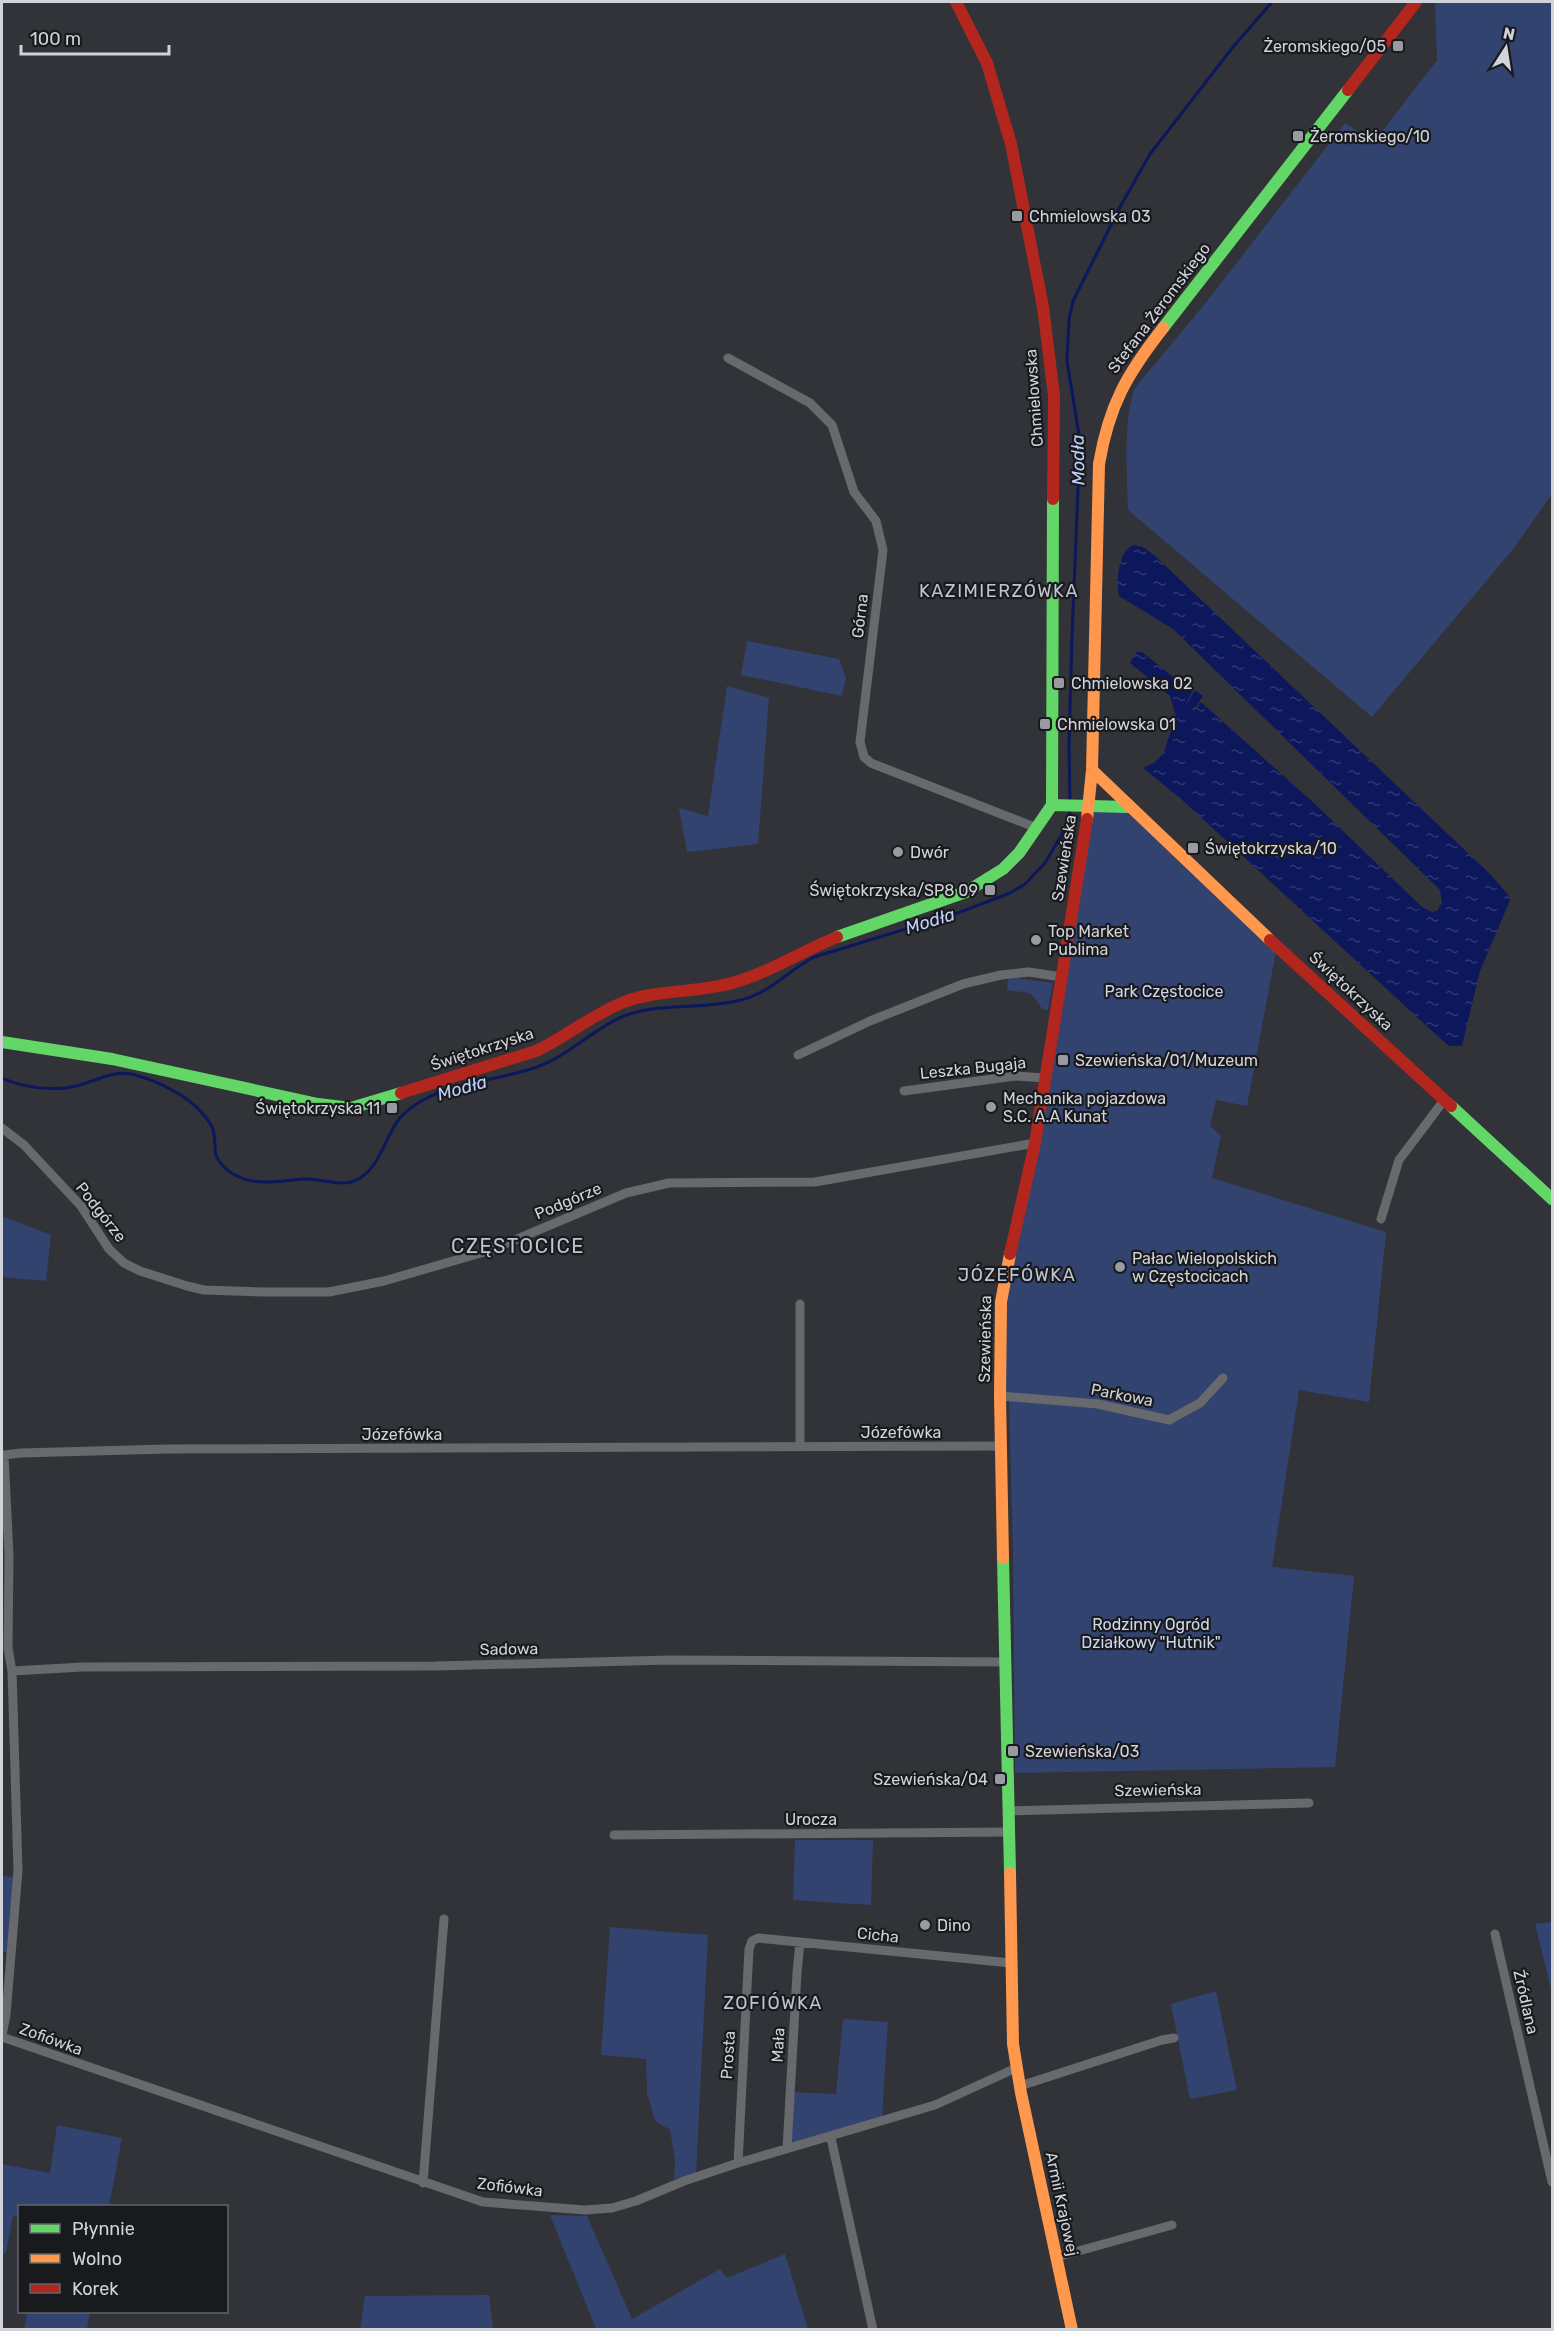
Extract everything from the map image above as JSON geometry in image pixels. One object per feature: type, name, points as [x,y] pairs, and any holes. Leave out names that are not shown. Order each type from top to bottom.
[{"type":"street","name":"Chmielowska","points":[[956,2],[987,63],[1014,154],[1042,307],[1054,396],[1058,805]]},
{"type":"street","name":"Stefana Żeromskiego","points":[[1084,805],[1092,770],[1098,475],[1102,442],[1113,402],[1135,364],[1416,2]]},
{"type":"street","name":"Górna","points":[[728,358],[810,403],[832,425],[855,492],[876,521],[883,550],[860,742],[864,757],[871,764],[1037,828]]},
{"type":"street","name":"Świętokrzyska","points":[[1092,770],[1129,807],[1552,1199]]},
{"type":"street","points":[[1058,805],[1129,807]]},
{"type":"street","name":"Świętokrzyska","points":[[2,1042],[112,1059],[318,1104],[351,1108],[536,1051],[557,1041],[612,1007],[627,1001],[650,995],[715,987],[735,982],[835,938],[966,892],[1003,869],[1058,805]]},
{"type":"street","name":"Szewieńska","points":[[1016,2068],[1012,2034],[1000,1302],[1035,1143],[1062,977],[1084,805]]},
{"type":"street","points":[[798,1055],[870,1021],[963,984],[1001,975],[1029,972],[1062,977]]},
{"type":"street","name":"Leszka Bugaja","points":[[904,1090],[1015,1076],[1045,1078]]},
{"type":"street","points":[[1381,1219],[1399,1160],[1445,1099]]},
{"type":"street","name":"Podgórze","points":[[2,1128],[24,1145],[81,1206],[109,1249],[124,1263],[187,1287],[204,1290],[262,1292],[329,1292],[384,1281],[491,1250],[626,1193],[669,1183],[815,1182],[1035,1143]]},
{"type":"street","points":[[800,1304],[800,1447]]},
{"type":"street","name":"Parkowa","points":[[1000,1395],[1098,1404],[1169,1420],[1200,1403],[1223,1378]]},
{"type":"street","name":"Józefówka","points":[[12,1671],[8,1648],[9,1555],[4,1455],[21,1452],[167,1449],[1002,1446]]},
{"type":"street","name":"Sadowa","points":[[12,1671],[83,1667],[436,1666],[669,1660],[1006,1662]]},
{"type":"street","points":[[2,2036],[6,2015],[18,1870],[12,1671]]},
{"type":"street","name":"Szewieńska","points":[[1009,1811],[1309,1803]]},
{"type":"street","name":"Urocza","points":[[614,1835],[1009,1832]]},
{"type":"street","points":[[423,2183],[444,1919]]},
{"type":"street","name":"Źródlana","points":[[1495,1934],[1552,2182]]},
{"type":"street","name":"Cicha","points":[[749,1949],[752,1941],[758,1938],[1011,1963]]},
{"type":"street","name":"Mała","points":[[787,2149],[796,1973],[800,1942]]},
{"type":"street","name":"Prosta","points":[[738,2163],[749,1949]]},
{"type":"street","name":"Zofiówka","points":[[2,2036],[483,2202],[585,2210],[612,2208],[738,2163],[831,2138],[935,2106],[1016,2068]]},
{"type":"street","points":[[1020,2086],[1174,2038]]},
{"type":"street","name":"Armii Krajowej","points":[[1016,2068],[1072,2330]]},
{"type":"street","points":[[831,2138],[873,2330]]},
{"type":"street","points":[[1057,2257],[1172,2225]]},
{"type":"green space","points":[[1435,2],[1552,2],[1552,494],[1513,549],[1372,717],[1128,510],[1127,431],[1135,388],[1208,300],[1345,123],[1374,142],[1437,60]]},
{"type":"green space","points":[[747,641],[839,659],[846,678],[842,696],[741,675]]},
{"type":"green space","points":[[727,686],[769,698],[758,844],[687,852],[679,808],[708,816]]},
{"type":"green space","points":[[1089,805],[1129,807],[1277,946],[1247,1106],[1216,1100],[1210,1126],[1221,1136],[1212,1178],[1386,1232],[1369,1402],[1299,1390],[1272,1567],[1354,1576],[1335,1767],[1015,1773],[1009,1401],[1096,1408],[1172,1423],[1098,1404],[1000,1396],[1001,1302],[1035,1143]]},
{"type":"green space","points":[[1008,979],[1053,983],[1048,1010],[1042,1009],[1028,993],[1007,990]]},
{"type":"green space","points":[[2,1216],[51,1235],[46,1281],[2,1277]]},
{"type":"green space","points":[[795,1840],[873,1840],[871,1905],[793,1900]]},
{"type":"green space","points":[[2,1876],[15,1877],[7,1952],[2,1952]]},
{"type":"green space","points":[[1552,1922],[1552,1993],[1535,1924]]},
{"type":"green space","points":[[610,1927],[708,1935],[696,2173],[674,2179],[675,2159],[670,2130],[655,2121],[647,2093],[646,2059],[601,2055]]},
{"type":"green space","points":[[1216,1991],[1237,2090],[1190,2099],[1171,2004]]},
{"type":"green space","points":[[843,2019],[888,2022],[882,2118],[791,2145],[790,2092],[836,2094]]},
{"type":"green space","points":[[57,2125],[122,2138],[109,2205],[18,2205],[18,2217],[13,2216],[6,2253],[2,2253],[2,2164],[50,2173]]},
{"type":"green space","points":[[550,2215],[587,2216],[632,2319],[720,2269],[727,2278],[785,2254],[808,2329],[596,2329]]},
{"type":"green space","points":[[489,2295],[493,2329],[360,2329],[365,2296]]},
{"type":"green space","points":[[27,2313],[90,2313],[87,2329],[24,2329]]},
{"type":"water","points":[[1133,545],[1143,547],[1154,555],[1490,874],[1511,898],[1480,971],[1462,1046],[1449,1046],[1180,798],[1143,768],[1155,762],[1163,754],[1176,716],[1170,696],[1130,663],[1137,652],[1142,652],[1192,692],[1183,710],[1195,690],[1203,696],[1190,716],[1201,702],[1316,805],[1422,907],[1432,912],[1437,911],[1442,903],[1440,890],[1173,629],[1119,596],[1118,575],[1121,560]]},
{"type":"waterway","name":"Modła","points":[[1070,804],[1072,636],[1080,441],[1067,361],[1069,319],[1073,301],[1120,207],[1150,154],[1233,47],[1272,2]]},
{"type":"waterway","name":"Modła","points":[[2,1078],[30,1086],[61,1088],[118,1073],[142,1077],[165,1086],[197,1108],[212,1127],[218,1160],[236,1176],[260,1182],[298,1179],[351,1182],[360,1178],[375,1164],[401,1116],[425,1099],[450,1089],[521,1072],[546,1063],[624,1016],[653,1009],[712,1005],[751,997],[814,957],[955,914],[1010,893],[1025,884],[1045,863],[1065,829],[1070,810]]},
{"type":"traffic: fast","points":[[1163,328],[1348,90]]},
{"type":"traffic: fast","points":[[1052,805],[1053,499]]},
{"type":"traffic: fast","points":[[1052,805],[1129,807]]},
{"type":"traffic: fast","points":[[837,937],[966,892],[1003,869],[1019,853],[1052,805]]},
{"type":"traffic: fast","points":[[2,1042],[112,1059],[318,1104],[351,1108],[401,1093]]},
{"type":"traffic: fast","points":[[1451,1106],[1552,1199]]},
{"type":"traffic: fast","points":[[1003,1558],[1010,1873]]},
{"type":"traffic: slow","points":[[1087,819],[1092,770],[1099,464],[1108,424],[1121,391],[1139,360],[1163,328]]},
{"type":"traffic: slow","points":[[1092,770],[1270,940]]},
{"type":"traffic: slow","points":[[1003,1558],[1001,1302],[1010,1254]]},
{"type":"traffic: slow","points":[[1010,1873],[1013,2044],[1021,2093],[1072,2330]]},
{"type":"traffic: jam","points":[[956,2],[987,63],[1011,144],[1043,307],[1054,396],[1053,499]]},
{"type":"traffic: jam","points":[[1348,90],[1416,2]]},
{"type":"traffic: jam","points":[[1010,1254],[1035,1143],[1087,819]]},
{"type":"traffic: jam","points":[[401,1093],[536,1051],[624,1002],[651,995],[732,983],[759,974],[837,937]]},
{"type":"traffic: jam","points":[[1270,940],[1451,1106]]},
{"type":"place","name":"Żeromskiego/05","points":[[1398,46]]},
{"type":"place","name":"Żeromskiego/10","points":[[1298,136]]},
{"type":"place","name":"Chmielowska 03","points":[[1017,216]]},
{"type":"place","name":"Chmielowska 02","points":[[1059,683]]},
{"type":"place","name":"Chmielowska 01","points":[[1045,724]]},
{"type":"place","name":"Świętokrzyska/10","points":[[1193,848]]},
{"type":"place","name":"Dwór","points":[[898,852]]},
{"type":"place","name":"Świętokrzyska/SP8 09","points":[[990,890]]},
{"type":"place","name":"Top Market Publima","points":[[1036,940]]},
{"type":"place","name":"Szewieńska/01/Muzeum","points":[[1063,1060]]},
{"type":"place","name":"Mechanika pojazdowa S.C. A.A Kunat","points":[[991,1107]]},
{"type":"place","name":"Świętokrzyska 11","points":[[392,1108]]},
{"type":"place","name":"Pałac Wielopolskich w Częstocicach","points":[[1120,1267]]},
{"type":"place","name":"Szewieńska/03","points":[[1013,1751]]},
{"type":"place","name":"Szewieńska/04","points":[[1000,1779]]},
{"type":"place","name":"Dino","points":[[925,1925]]},
{"type":"district","name":"KAZIMIERZÓWKA","points":[[999,591]]},
{"type":"district","name":"CZĘSTOCICE","points":[[518,1246]]},
{"type":"district","name":"JÓZEFÓWKA","points":[[1017,1275]]},
{"type":"district","name":"ZOFIÓWKA","points":[[773,2003]]},
{"type":"park label","name":"Park Częstocice","points":[[1164,991]]},
{"type":"park label","name":"Rodzinny Ogród Działkowy \"Hutnik\"","points":[[1151,1633]]}]
